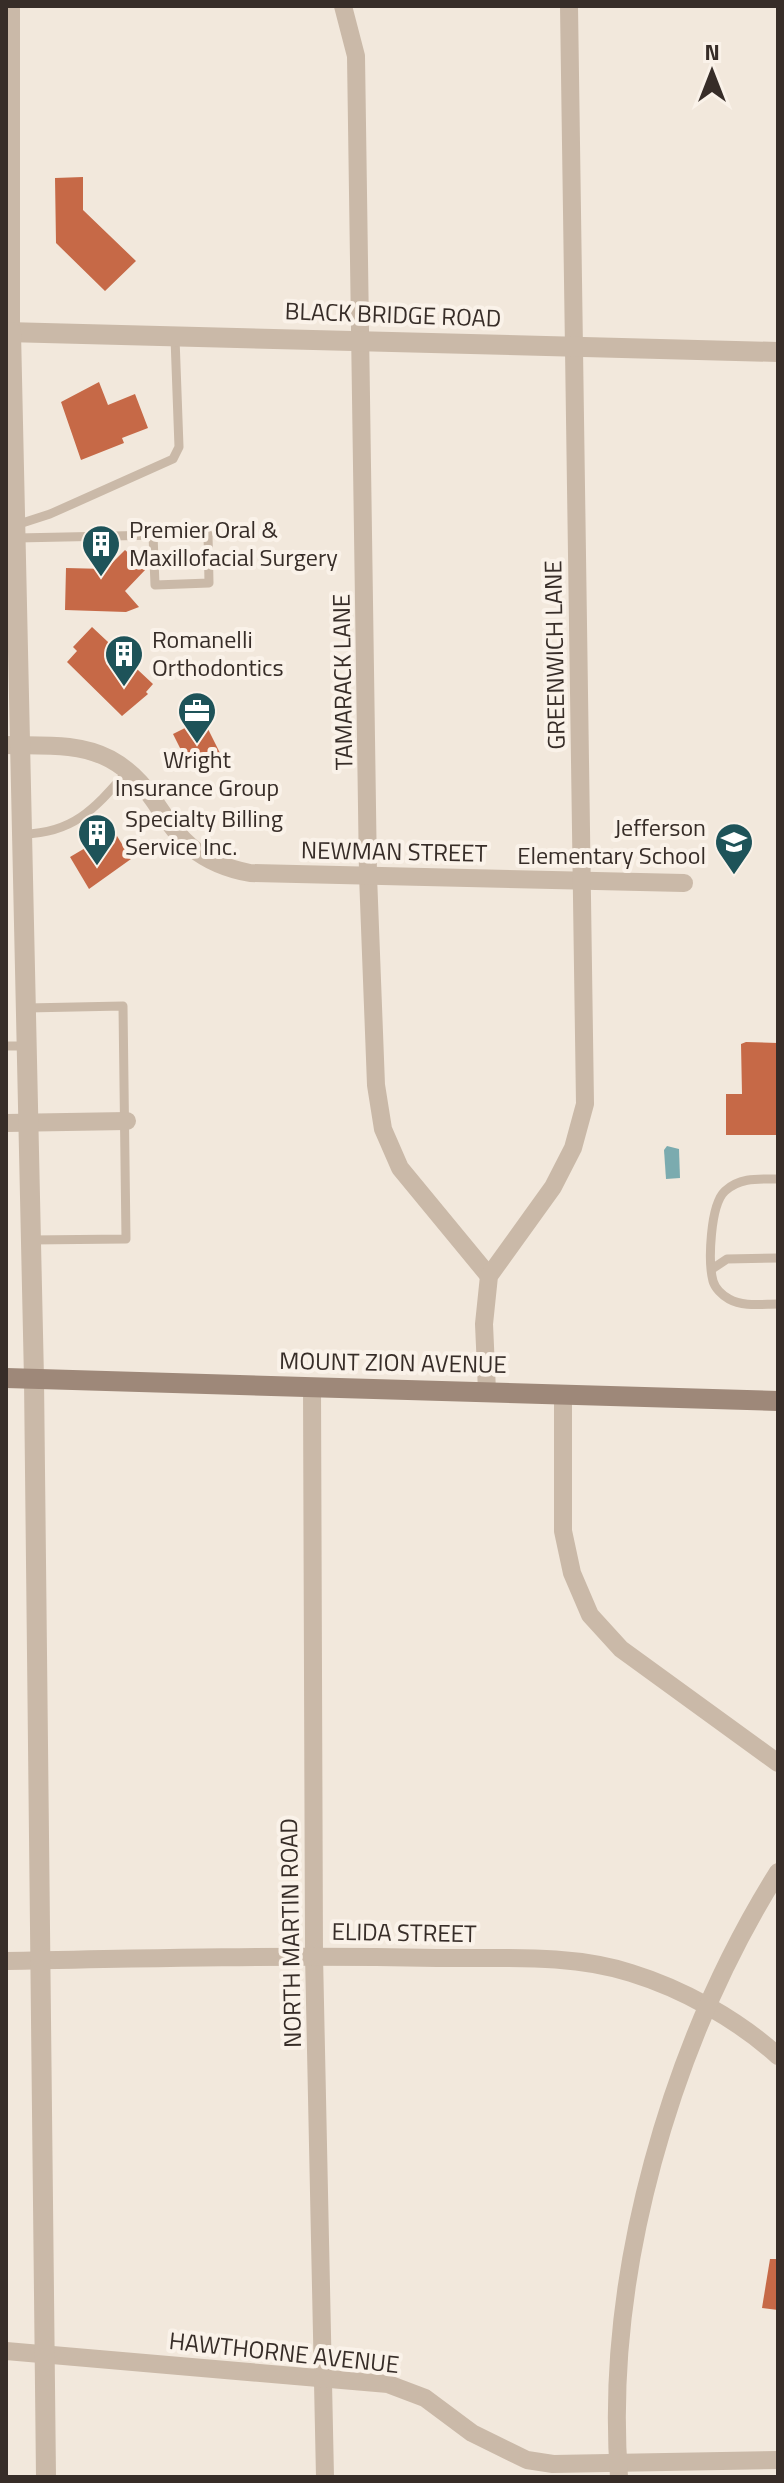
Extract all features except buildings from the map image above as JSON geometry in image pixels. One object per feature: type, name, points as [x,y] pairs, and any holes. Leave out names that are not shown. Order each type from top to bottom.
[{"type":"main road","name":"MOUNT ZION AVENUE","points":[[6,1378],[778,1401]]},
{"type":"street","points":[[11,6],[8,27],[8,332],[16,532],[14,745],[24,834],[34,1379],[46,2477]]},
{"type":"street","name":"TAMARACK LANE","points":[[343,6],[356,56],[359,340],[368,666],[368,875],[376,1085],[383,1129],[400,1168],[489,1276]]},
{"type":"street","name":"GREENWICH LANE","points":[[489,1276],[553,1187],[573,1148],[585,1104],[569,6]]},
{"type":"street","name":"BLACK BRIDGE ROAD","points":[[8,332],[778,352]]},
{"type":"street","name":"NEWMAN STREET","points":[[14,745],[84,749],[110,759],[127,772],[184,844],[228,869],[250,873],[684,883]]},
{"type":"street","points":[[6,1123],[127,1121]]},
{"type":"street","points":[[487,1391],[484,1324],[489,1276]]},
{"type":"street","name":"NORTH MARTIN ROAD","points":[[312,1388],[314,1955],[325,2477]]},
{"type":"street","points":[[563,1394],[563,1531],[572,1573],[590,1615],[621,1649],[778,1763]]},
{"type":"street","points":[[618,2469],[621,2357],[642,2208],[666,2117],[707,2006],[778,1872]]},
{"type":"street","name":"ELIDA STREET","points":[[6,1961],[314,1955],[552,1960],[630,1972],[707,2006],[759,2038],[778,2056]]},
{"type":"street","name":"HAWTHORNE AVENUE","points":[[6,2351],[323,2380],[366,2380],[408,2389],[472,2433],[527,2460],[553,2464],[618,2469],[778,2460]]},
{"type":"lane","points":[[16,532],[173,459],[179,447],[175,336]]},
{"type":"lane","points":[[16,532],[208,534],[209,583],[155,585],[153,535]]},
{"type":"lane","points":[[24,834],[51,834],[74,822],[96,807],[127,772]]},
{"type":"lane","points":[[26,1008],[123,1006],[127,1121],[126,1239],[31,1240]]},
{"type":"lane","points":[[6,1046],[27,1046]]},
{"type":"lane","points":[[778,1179],[738,1182],[719,1197],[713,1220],[712,1269],[713,1284],[726,1298],[747,1304],[778,1304]]},
{"type":"lane","points":[[712,1269],[727,1259],[778,1258]]},
{"type":"water","points":[[667,1146],[679,1149],[680,1178],[666,1179],[664,1150]]},
{"type":"place","name":"Premier Oral & Maxillofacial Surgery","points":[[101,578]]},
{"type":"place","name":"Romanelli Orthodontics","points":[[124,688]]},
{"type":"place","name":"Wright Insurance Group","points":[[197,745]]},
{"type":"place","name":"Specialty Billing Service Inc.","points":[[97,867]]},
{"type":"place","name":"Jefferson Elementary School","points":[[734,876]]}]
